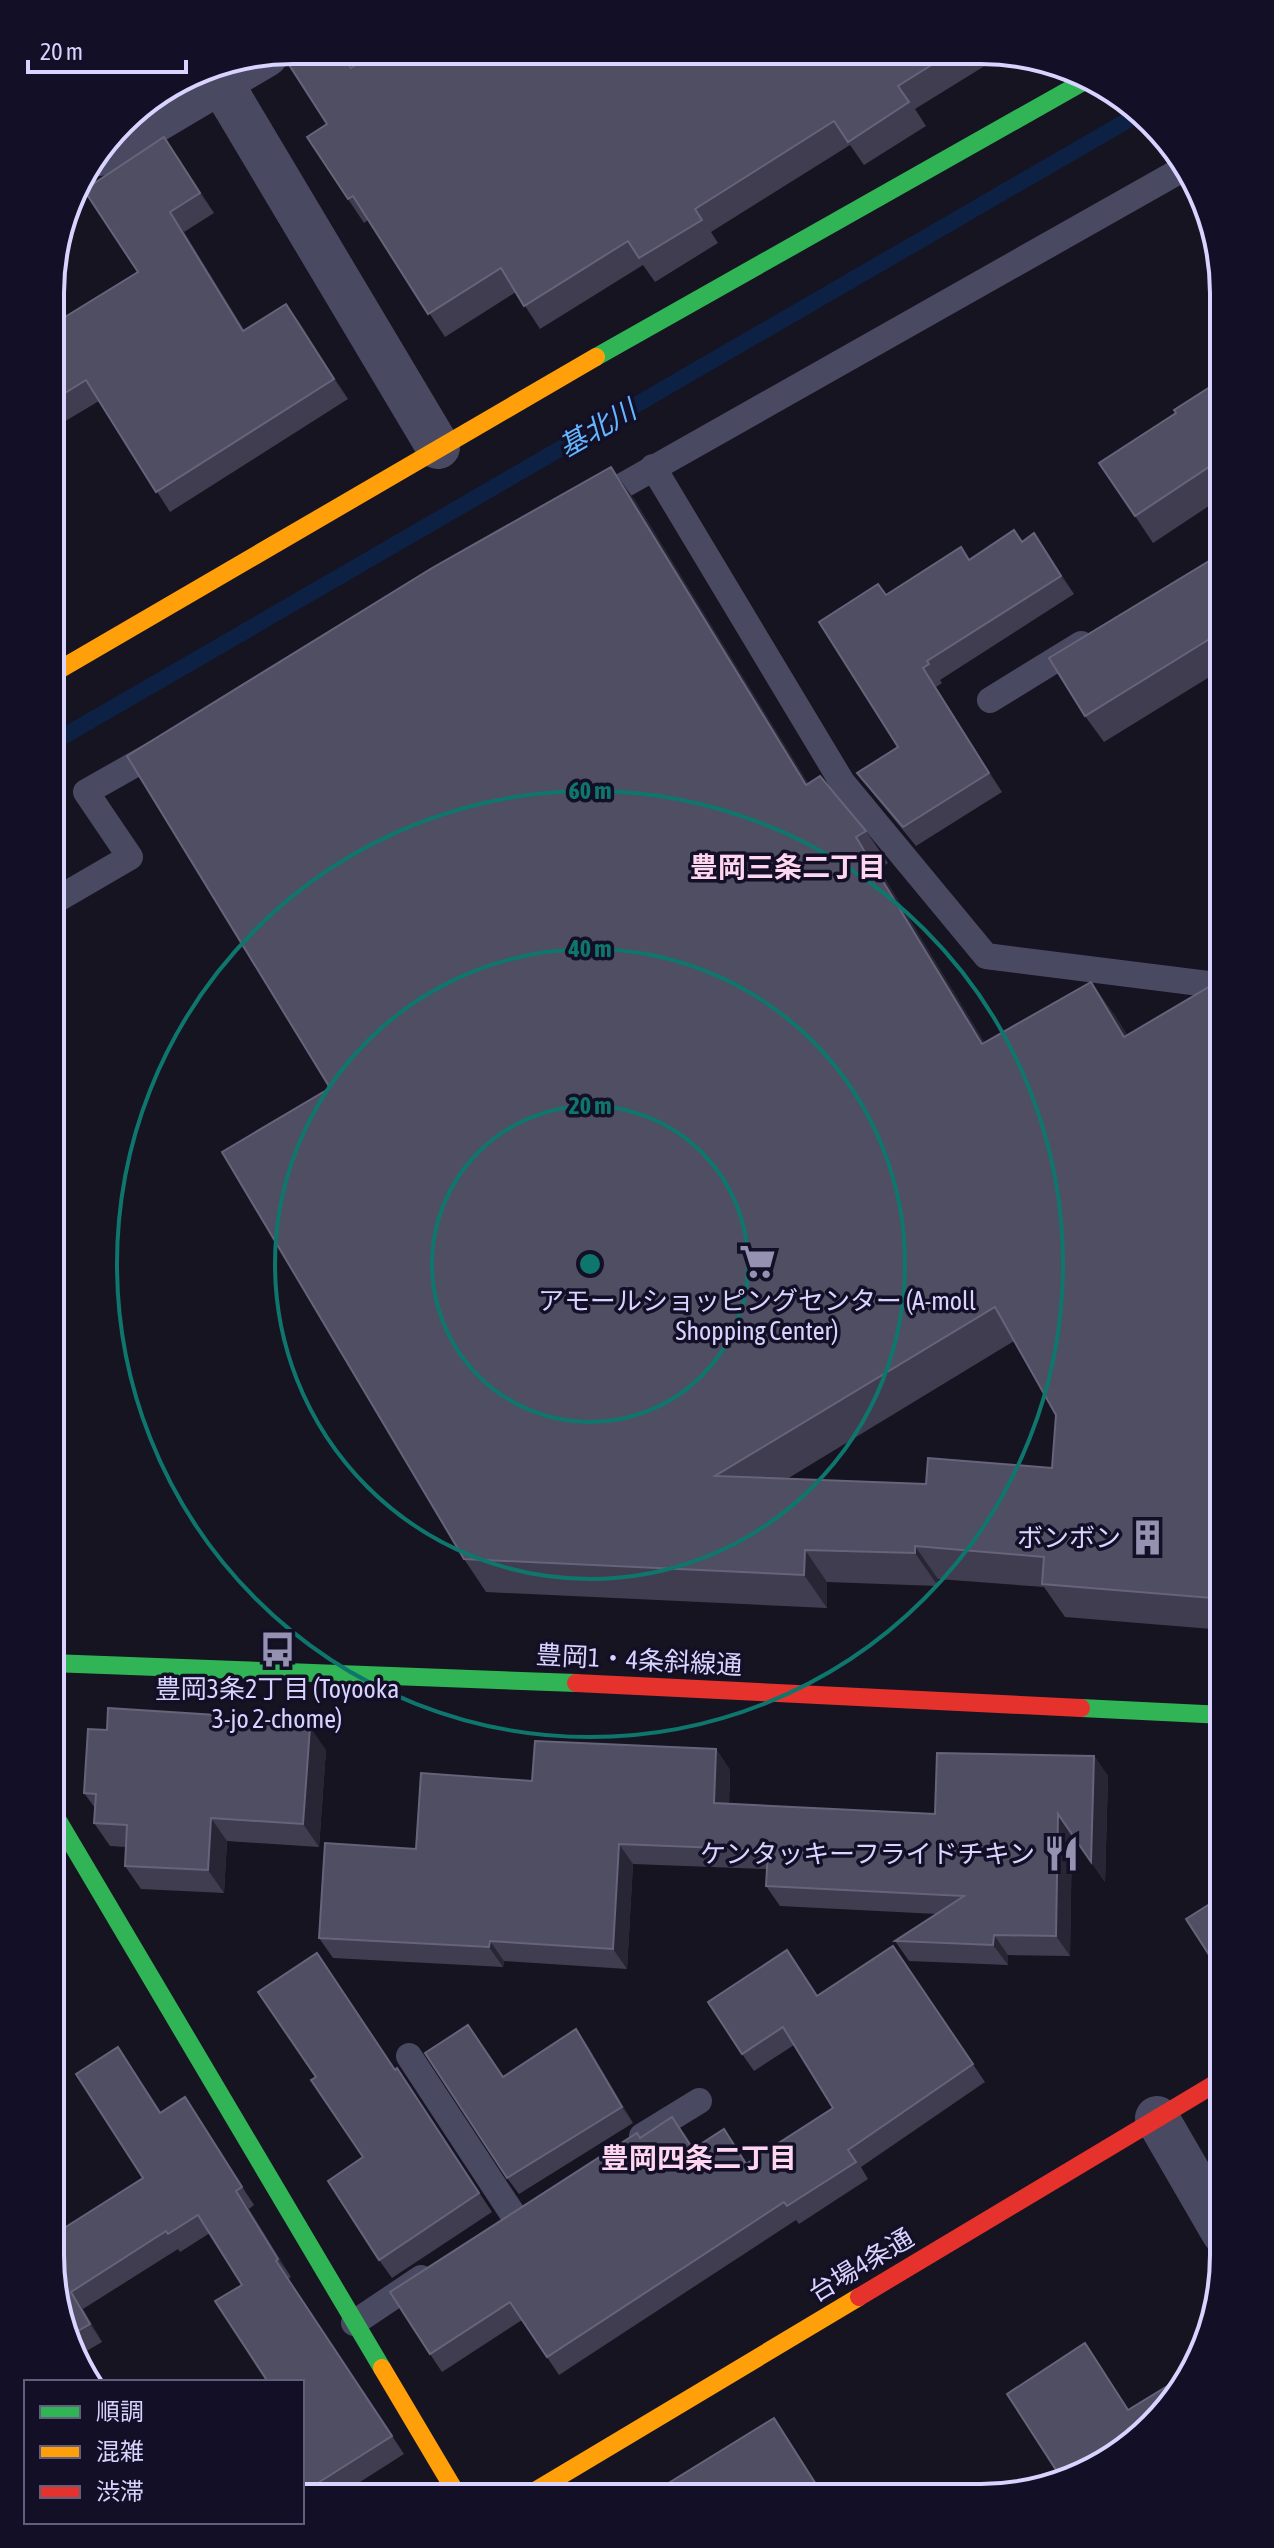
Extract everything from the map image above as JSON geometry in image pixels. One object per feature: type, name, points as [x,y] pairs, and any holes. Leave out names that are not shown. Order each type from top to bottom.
[{"type":"street","points":[[218,77],[438,447]]},
{"type":"street","points":[[129,134],[201,84]]},
{"type":"street","points":[[64,667],[438,447],[1077,86]]},
{"type":"street","name":"豊岡1・4条斜線通","points":[[64,1663],[382,1673],[1210,1714]]},
{"type":"street","points":[[64,1831],[451,2484]]},
{"type":"street","name":"台場4条通","points":[[547,2484],[1210,2087]]},
{"type":"street","points":[[1157,2118],[1210,2210]]},
{"type":"lane","points":[[571,515],[1175,173]]},
{"type":"lane","points":[[653,467],[842,782],[986,956],[1210,984]]},
{"type":"lane","points":[[990,700],[1102,631]]},
{"type":"lane","points":[[64,895],[130,857],[86,792],[183,737]]},
{"type":"lane","points":[[409,2056],[514,2216]]},
{"type":"lane","points":[[620,2150],[699,2101]]},
{"type":"lane","points":[[489,2232],[540,2200]]},
{"type":"lane","points":[[354,2323],[440,2265]]},
{"type":"building","points":[[289,64],[348,64],[351,68],[357,64],[933,64],[898,86],[909,102],[848,142],[834,121],[695,209],[702,220],[639,258],[628,241],[524,306],[501,268],[428,314],[353,196],[348,199],[307,137],[327,124]]},
{"type":"building","points":[[164,137],[200,193],[170,212],[243,331],[286,304],[334,379],[156,492],[86,380],[64,394],[64,318],[138,272],[87,194],[92,185]]},
{"type":"building","points":[[1210,387],[1210,466],[1135,516],[1099,463],[1176,413],[1174,410]]},
{"type":"building","points":[[611,467],[806,785],[820,776],[866,831],[856,837],[982,1044],[1091,982],[1124,1037],[1210,986],[1210,1598],[1042,1584],[1044,1557],[915,1546],[915,1553],[805,1550],[804,1575],[464,1559],[222,1152],[330,1088],[127,756],[432,568]],"holes":[[[995,1307],[1056,1415],[1052,1468],[928,1458],[926,1484],[715,1476]]]},
{"type":"building","points":[[1014,530],[1022,542],[1034,533],[1061,576],[927,661],[929,664],[923,668],[989,773],[903,827],[857,773],[898,747],[819,622],[878,584],[886,595],[961,547],[969,560]]},
{"type":"building","points":[[1210,560],[1210,639],[1085,716],[1049,658]]},
{"type":"building","points":[[108,1708],[216,1715],[215,1721],[310,1727],[303,1824],[211,1818],[208,1870],[125,1866],[127,1825],[94,1823],[96,1794],[84,1793],[88,1729],[107,1730]]},
{"type":"building","points":[[535,1741],[716,1749],[714,1803],[935,1814],[937,1753],[1094,1756],[1091,1862],[1058,1814],[1056,1936],[994,1935],[993,1945],[895,1941],[964,1896],[766,1886],[768,1850],[619,1844],[613,1949],[490,1941],[489,1947],[319,1938],[325,1843],[416,1849],[421,1773],[532,1781]]},
{"type":"building","points":[[1210,1904],[1210,1956],[1186,1919]]},
{"type":"building","points":[[893,1946],[973,2064],[848,2150],[856,2162],[787,2206],[784,2202],[547,2357],[510,2302],[430,2354],[390,2292],[637,2133],[640,2138],[672,2117],[693,2149],[724,2129],[746,2164],[833,2108],[783,2027],[742,2054],[708,2002],[787,1950],[817,1996]]},
{"type":"building","points":[[317,1953],[479,2193],[379,2260],[328,2181],[363,2157],[311,2080],[316,2077],[258,1992]]},
{"type":"building","points":[[468,2025],[503,2077],[576,2029],[622,2107],[507,2178],[425,2053]]},
{"type":"building","points":[[118,2047],[160,2113],[185,2097],[242,2187],[236,2191],[278,2259],[276,2261],[392,2436],[316,2484],[304,2484],[304,2380],[267,2380],[215,2301],[242,2285],[198,2215],[168,2234],[166,2231],[71,2292],[90,2324],[77,2331],[66,2285],[64,2228],[143,2178],[76,2074]]},
{"type":"building","points":[[1085,2343],[1128,2410],[1169,2385],[1143,2417],[1120,2437],[1057,2471],[1007,2394]]},
{"type":"building","points":[[774,2418],[816,2484],[667,2484]]},
{"type":"waterway","name":"基北川","points":[[64,736],[1130,119]]},
{"type":"traffic: fast","points":[[596,357],[1077,86]]},
{"type":"traffic: fast","points":[[64,1663],[576,1683]]},
{"type":"traffic: fast","points":[[1081,1708],[1210,1714]]},
{"type":"traffic: fast","points":[[64,1831],[382,2368]]},
{"type":"traffic: slow","points":[[64,667],[596,357]]},
{"type":"traffic: slow","points":[[547,2484],[859,2297]]},
{"type":"traffic: slow","points":[[382,2368],[451,2484]]},
{"type":"traffic: jam","points":[[576,1683],[1081,1708]]},
{"type":"traffic: jam","points":[[859,2297],[1210,2087]]},
{"type":"place","name":"アモールショッピングセンター (A-moll Shopping Center)","points":[[757,1262]]},
{"type":"place","name":"ボンボン","points":[[1147,1538]]},
{"type":"place","name":"豊岡3条2丁目 (Toyooka 3-jo 2-chome)","points":[[277,1650]]},
{"type":"place","name":"ケンタッキーフライドチキン","points":[[1061,1854]]},
{"type":"district","name":"豊岡三条二丁目","points":[[788,867]]},
{"type":"district","name":"豊岡四条二丁目","points":[[699,2158]]}]
